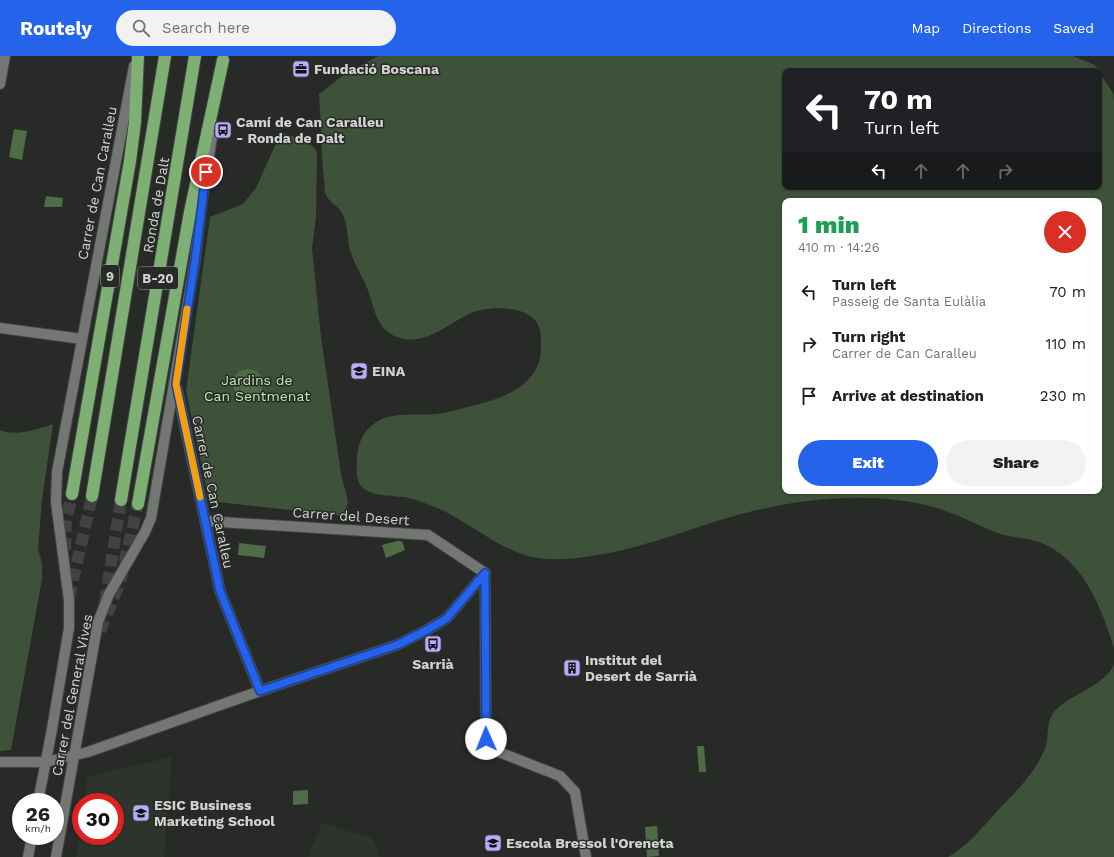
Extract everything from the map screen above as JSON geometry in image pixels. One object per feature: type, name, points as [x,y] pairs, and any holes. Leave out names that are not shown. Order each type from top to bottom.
[{"type":"highway","name":"9","points":[[72,494],[130,161],[135,122],[137,56]]},
{"type":"highway","name":"Ronda de Dalt","points":[[92,496],[165,56]]},
{"type":"highway","name":"Ronda de Dalt","points":[[121,500],[195,56]]},
{"type":"highway","points":[[138,504],[190,212],[223,58]]},
{"type":"street","points":[[0,84],[5,56]]},
{"type":"street","name":"Carrer de Can Caralleu","points":[[82,339],[137,56]]},
{"type":"street","name":"Carrer de Can Caralleu","points":[[223,58],[202,201],[195,261],[176,384],[220,591],[260,691]]},
{"type":"street","points":[[0,328],[82,339]]},
{"type":"street","name":"Carrer del General Vives","points":[[40,793],[69,628],[69,600],[56,502],[57,472],[82,339]]},
{"type":"street","name":"Carrer del General Vives","points":[[56,857],[98,622],[109,594],[145,532],[151,518],[176,384]]},
{"type":"street","name":"Carrer del Desert","points":[[205,521],[428,535],[485,573]]},
{"type":"street","points":[[0,762],[46,762],[74,755],[397,645],[447,618],[485,573]]},
{"type":"street","points":[[485,573],[486,747],[560,776],[576,792],[586,857]]},
{"type":"street","points":[[28,857],[30,845]]},
{"type":"shaded area","points":[[14,129],[27,131],[22,160],[9,157]]},
{"type":"shaded area","points":[[46,196],[63,198],[62,207],[44,207]]},
{"type":"shaded area","points":[[248,369],[259,373],[263,384],[259,395],[248,399],[237,395],[233,384],[237,373]]},
{"type":"shaded area","points":[[402,541],[405,550],[386,558],[382,545]]},
{"type":"shaded area","points":[[239,543],[266,546],[264,558],[238,555]]},
{"type":"shaded area","points":[[697,746],[704,746],[706,772],[699,772]]},
{"type":"shaded area","name":"ESIC Business Marketing School","points":[[172,757],[164,857],[76,857],[78,845],[124,845],[124,793],[85,793],[87,777]]},
{"type":"shaded area","points":[[308,790],[308,804],[293,805],[293,791]]},
{"type":"shaded area","points":[[322,823],[373,839],[380,857],[308,857]]},
{"type":"shaded area","points":[[657,826],[659,856],[647,857],[645,827]]},
{"type":"green space","points":[[378,56],[1073,56],[1095,65],[1097,68],[782,68],[782,190],[1102,190],[1102,76],[1113,93],[1114,100],[1114,648],[1104,619],[1091,590],[1073,565],[1061,555],[1042,543],[1001,534],[944,510],[910,502],[854,498],[825,499],[796,503],[740,514],[653,542],[611,553],[568,559],[547,559],[532,557],[503,546],[435,507],[407,498],[378,495],[366,490],[359,483],[357,456],[362,437],[371,426],[382,419],[397,415],[444,413],[504,396],[525,383],[533,374],[539,363],[541,338],[537,323],[529,315],[512,309],[503,308],[476,311],[426,337],[416,339],[397,337],[390,334],[385,329],[375,313],[367,287],[352,256],[344,217],[327,197],[325,192],[319,94],[345,74]]},
{"type":"green space","name":"Jardins de Can Sentmenat","points":[[281,132],[308,142],[317,151],[316,217],[312,248],[321,337],[341,474],[348,501],[345,516],[209,501],[186,391],[210,217],[243,204],[256,188]]},
{"type":"green space","points":[[53,424],[42,500],[38,548],[42,564],[42,579],[11,750],[0,751],[0,430],[12,433],[34,430]]},
{"type":"green space","points":[[1114,664],[1114,857],[948,857],[964,846],[1027,779],[1045,749],[1049,721],[1053,713],[1068,700],[1103,678],[1110,672]]},
{"type":"tunnel","points":[[65,550],[66,521],[72,494]]},
{"type":"tunnel","points":[[69,598],[92,496]]},
{"type":"tunnel","points":[[105,602],[121,500]]},
{"type":"tunnel","points":[[100,631],[120,582],[138,504]]},
{"type":"slow traffic","points":[[187,309],[176,384],[200,497]]},
{"type":"place","name":"Fundació Boscana","points":[[301,69]]},
{"type":"place","name":"Camí de Can Caralleu - Ronda de Dalt","points":[[223,130]]},
{"type":"place","name":"EINA","points":[[359,371]]},
{"type":"place","name":"Sarrià","points":[[433,644]]},
{"type":"place","name":"Institut del Desert de Sarrià","points":[[572,668]]},
{"type":"place","name":"ESIC Business Marketing School","points":[[141,813]]},
{"type":"place","name":"Escola Bressol l'Oreneta","points":[[493,843]]},
{"type":"route","points":[[206,172],[195,261],[176,384],[220,591],[260,691],[397,645],[427,630],[447,618],[485,573],[486,739]]}]
